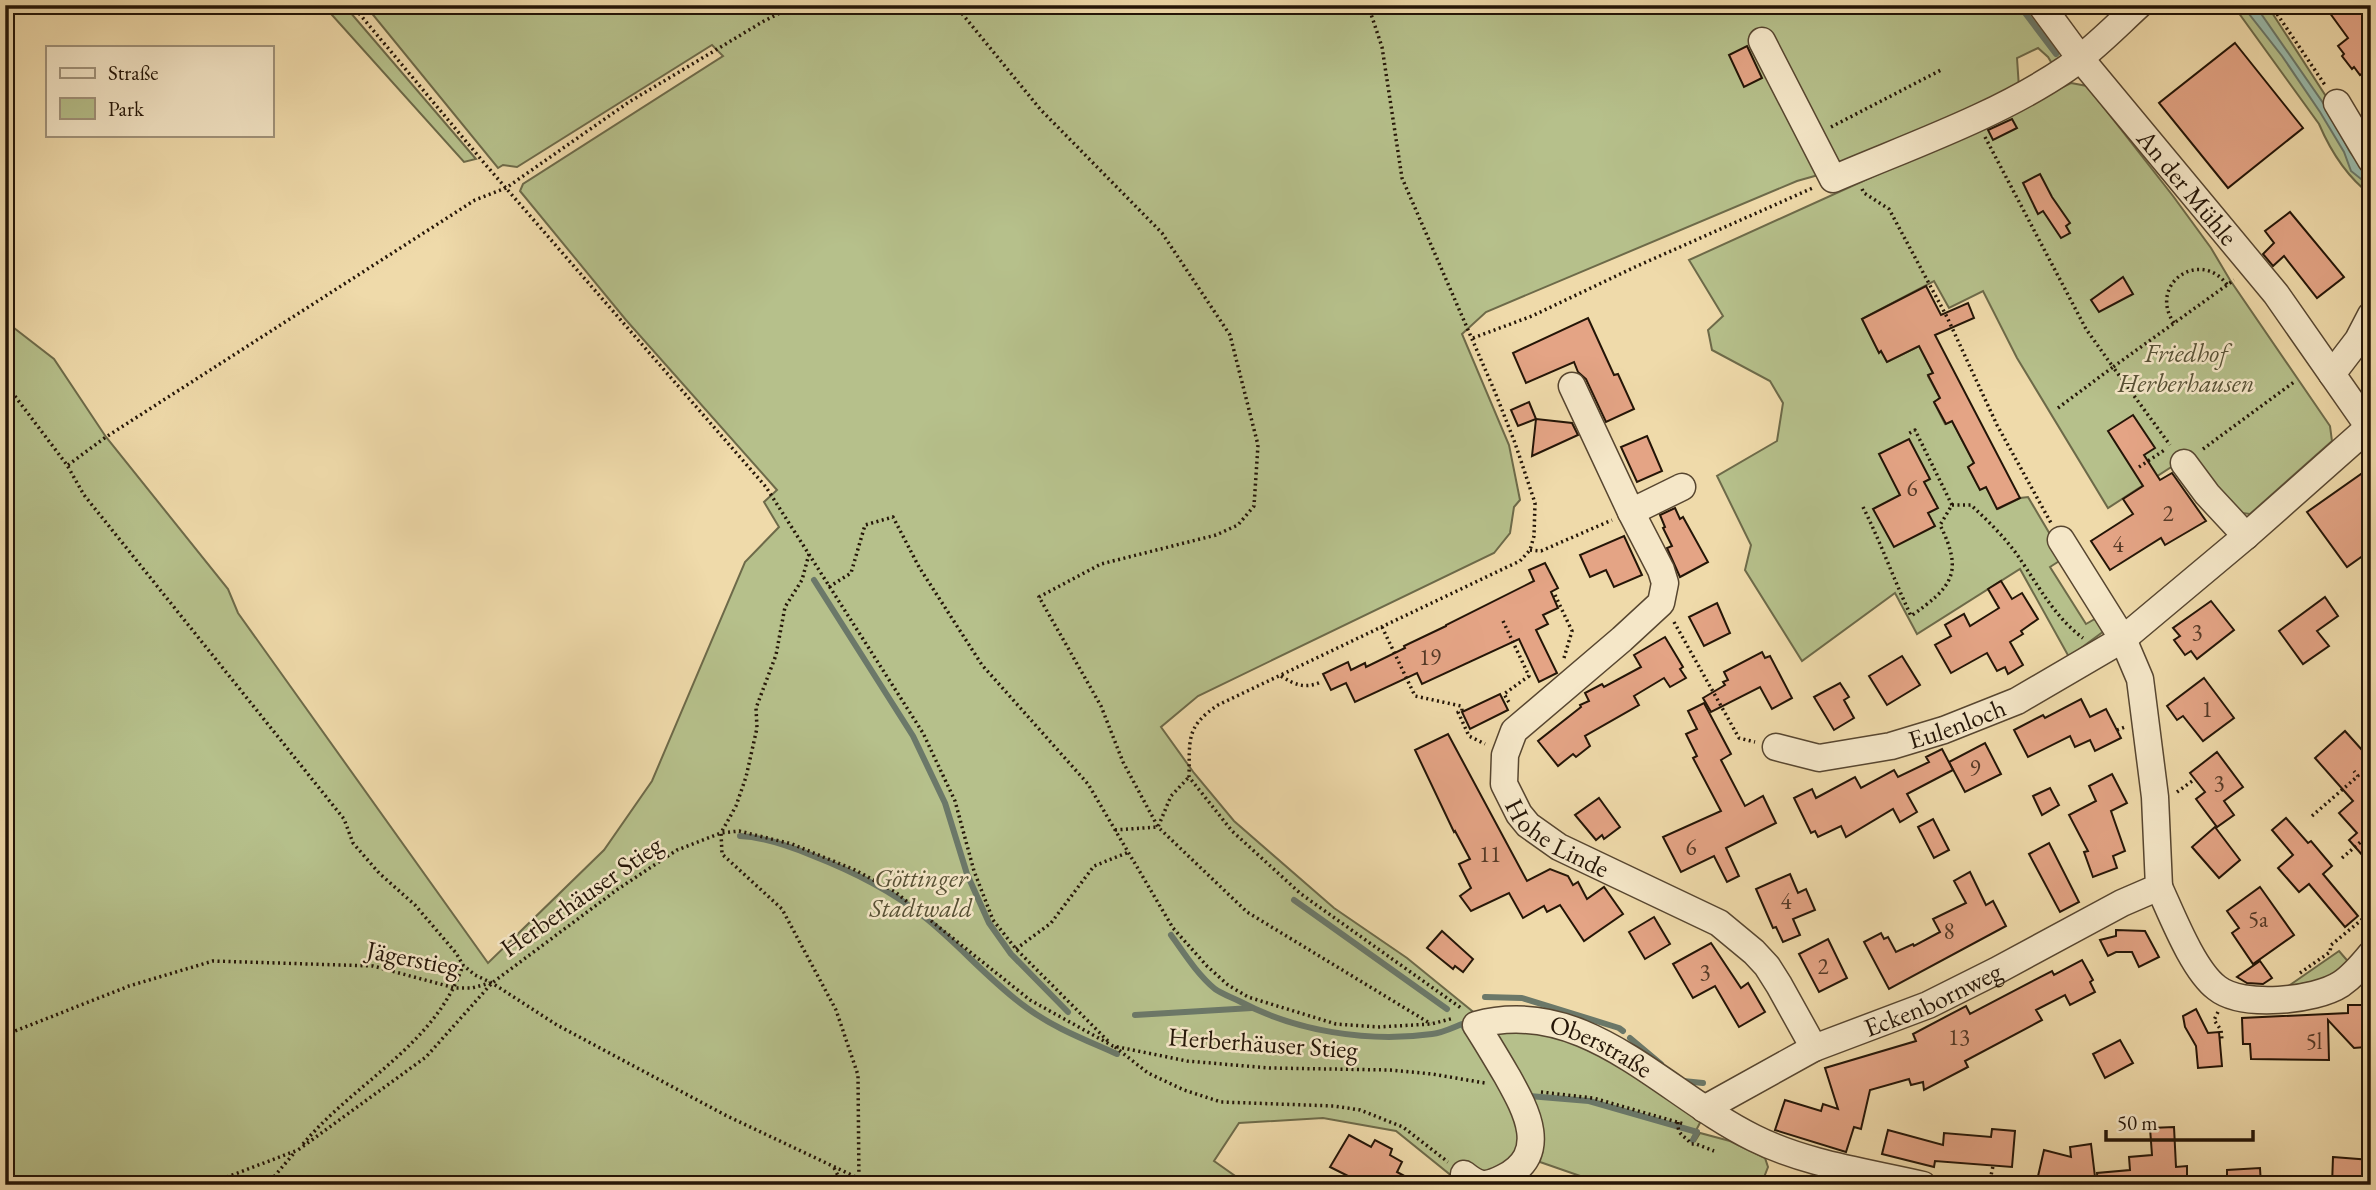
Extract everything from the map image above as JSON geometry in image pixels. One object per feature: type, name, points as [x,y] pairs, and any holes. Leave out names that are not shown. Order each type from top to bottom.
[{"type":"street","name":"An der Mühle","points":[[2040,5],[2080,58],[2261,275],[2370,428]]},
{"type":"street","points":[[1762,41],[1842,175],[1976,118],[2035,89],[2080,58],[2139,5]]},
{"type":"street","points":[[2337,103],[2371,160]]},
{"type":"street","points":[[2332,374],[2358,341],[2371,315]]},
{"type":"street","name":"Hohe Linde","points":[[1572,386],[1665,583],[1661,603],[1514,731],[1505,755],[1504,784],[1519,814],[1538,834],[1559,847],[1701,912],[1754,952],[1779,985],[1814,1048]]},
{"type":"street","name":"Eulenloch","points":[[1776,747],[1819,758],[1891,746],[1944,730],[2017,701],[2112,646],[2246,536],[2370,428]]},
{"type":"street","points":[[2184,463],[2207,494],[2246,536]]},
{"type":"street","points":[[1631,512],[1682,487]]},
{"type":"street","points":[[2061,540],[2112,646],[2140,679],[2158,838],[2159,887],[2181,935],[2202,971],[2217,988],[2226,994],[2244,999],[2313,995],[2341,984],[2353,975],[2371,954]]},
{"type":"street","name":"Eckenbornweg","points":[[1695,1117],[1814,1048],[1928,1005],[2122,903],[2159,887]]},
{"type":"street","name":"Oberstraße","points":[[1455,1167],[1477,1184],[1490,1184],[1505,1177],[1524,1159],[1531,1141],[1531,1129],[1524,1105],[1476,1025],[1499,1020],[1542,1020],[1604,1042],[1695,1117],[1787,1152],[1923,1185]]},
{"type":"path","points":[[352,5],[506,188],[766,487],[923,733],[955,801],[974,872],[993,920],[1016,948],[1113,1046],[1148,1073],[1184,1090],[1221,1102],[1334,1106],[1360,1110],[1403,1127],[1455,1167]]},
{"type":"path","points":[[67,465],[118,429],[475,200],[506,188],[629,102],[764,21],[796,5]]},
{"type":"path","points":[[955,5],[1040,109],[1162,233],[1230,335],[1258,446],[1254,506],[1238,526],[1216,535],[1101,564],[1039,597],[1101,706],[1123,762],[1158,827],[1247,912],[1431,1024]]},
{"type":"path","points":[[1158,827],[1171,796],[1189,777],[1191,740],[1197,721],[1218,705],[1505,568],[1527,555],[1530,550],[1536,518],[1531,489],[1473,338],[1402,178],[1382,47],[1367,5]]},
{"type":"path","points":[[2271,5],[2337,103]]},
{"type":"path","points":[[1828,128],[1941,70]]},
{"type":"path","points":[[1976,118],[2086,329],[2171,446],[2139,467]]},
{"type":"path","points":[[1473,338],[1532,316],[1842,175],[1889,209],[1947,317],[1997,425],[2061,540]]},
{"type":"path","points":[[2175,323],[2168,311],[2167,298],[2171,285],[2180,275],[2193,270],[2206,270],[2219,275],[2228,285]]},
{"type":"path","points":[[2058,408],[2235,280],[2242,287]]},
{"type":"path","points":[[2184,463],[2294,382]]},
{"type":"path","points":[[5,383],[67,465],[84,495],[344,819],[353,842],[379,873],[415,905],[463,965],[475,975],[492,983]]},
{"type":"path","points":[[1908,434],[1915,430],[1952,505]]},
{"type":"path","points":[[1863,507],[1881,542],[1893,578],[1911,616],[1941,594],[1951,574],[1953,554],[1940,524],[1952,505]]},
{"type":"path","points":[[1952,505],[1971,505],[1988,521],[2021,559],[2064,623],[2112,646]]},
{"type":"path","points":[[1530,550],[1541,551],[1631,512]]},
{"type":"path","points":[[829,587],[850,573],[864,524],[892,517],[919,567],[982,665],[1088,784],[1173,928],[1228,985],[1248,997],[1336,1024],[1378,1027],[1431,1024],[1458,1017],[1464,1010],[1301,894],[1232,831],[1189,777]]},
{"type":"path","points":[[809,554],[802,580],[785,607],[776,654],[756,708],[757,728],[746,776],[736,806],[721,833],[722,854],[782,909],[836,1010],[858,1075],[859,1185]]},
{"type":"path","points":[[1554,697],[1572,631],[1555,595]]},
{"type":"path","points":[[1672,618],[1739,738],[1776,747]]},
{"type":"path","points":[[1503,621],[1529,676],[1504,694],[1512,707]]},
{"type":"path","points":[[1382,627],[1415,696],[1461,706],[1462,710],[1458,712],[1469,736]]},
{"type":"path","points":[[1281,676],[1302,686],[1309,687],[1321,682]]},
{"type":"path","points":[[2312,816],[2358,776],[2354,771]]},
{"type":"path","points":[[1115,830],[1158,827]]},
{"type":"path","name":"Herberhäuser Stieg","points":[[206,1185],[298,1150],[426,1057],[492,983],[618,889],[677,850],[721,833],[739,831],[792,845],[855,870],[894,891],[1030,1000],[1113,1046],[1187,1061],[1269,1068],[1390,1070],[1443,1076],[1514,1089],[1593,1098],[1678,1122],[1695,1117]]},
{"type":"path","points":[[2342,858],[2371,833]]},
{"type":"path","points":[[1016,948],[1051,923],[1094,866],[1129,852]]},
{"type":"path","points":[[2296,976],[2330,953],[2331,945],[2371,912]]},
{"type":"path","name":"Jägerstieg","points":[[5,1035],[129,986],[213,961],[373,966],[455,988],[472,988],[492,983],[557,1025],[665,1084],[832,1166],[880,1185]]},
{"type":"path","points":[[267,1185],[333,1111],[418,1038],[455,988],[463,965]]},
{"type":"path","points":[[2220,1040],[2221,1030],[2214,1020],[2226,994]]},
{"type":"path","points":[[1678,1122],[1678,1133],[1691,1140],[1691,1144],[1714,1152]]},
{"type":"path","points":[[832,1166],[843,1185]]},
{"type":"path","points":[[1989,1185],[1993,1166]]},
{"type":"green space","points":[[323,5],[344,5],[476,159],[464,162]]},
{"type":"green space","name":"Göttinger Stadtwald","points":[[365,5],[2029,5],[2065,51],[2054,67],[2038,48],[2017,58],[2019,88],[1843,168],[1797,181],[1486,312],[1462,334],[1509,445],[1520,500],[1514,507],[1510,533],[1494,553],[1198,696],[1161,727],[1194,773],[1234,821],[1334,908],[1407,958],[1482,1019],[1563,1031],[1703,1117],[1691,1140],[1695,1141],[1700,1133],[1730,1141],[1765,1158],[1768,1167],[1761,1185],[1606,1185],[1540,1162],[1543,1133],[1517,1158],[1463,1185],[1396,1131],[1323,1118],[1239,1123],[1214,1161],[1248,1185],[5,1185],[5,321],[54,359],[106,437],[228,589],[238,613],[488,963],[604,850],[652,781],[745,562],[779,527],[764,502],[777,490],[626,320],[520,191],[523,184],[723,56],[712,45],[517,167],[503,165],[498,168]]},
{"type":"green space","points":[[2233,5],[2267,5],[2371,166],[2371,195],[2340,163],[2319,124]]},
{"type":"green space","name":"Friedhof Herberhausen","points":[[2071,83],[2087,86],[2211,248],[2330,426],[2332,441],[2250,514],[2242,513],[2176,464],[2108,508],[2017,358],[1983,291],[1949,308],[1934,281],[1862,319],[1887,362],[1919,346],[1933,373],[1928,376],[1940,398],[1934,402],[1945,424],[1952,421],[1974,463],[1968,467],[1980,489],[1986,487],[1998,509],[2028,497],[2064,558],[2050,567],[2086,624],[2100,616],[2104,631],[2069,657],[2020,569],[1917,634],[1895,593],[1802,661],[1745,570],[1751,545],[1717,476],[1777,441],[1783,403],[1770,381],[1712,350],[1708,330],[1723,316],[1689,260]]},
{"type":"green space","points":[[2339,951],[2352,966],[2335,977],[2287,987]]},
{"type":"shaded area","points":[[2242,5],[2255,5],[2328,110],[2350,152],[2371,178],[2371,187],[2351,171],[2344,152],[2320,112],[2282,56]]},
{"type":"building","points":[[2324,5],[2371,5],[2371,67],[2360,75],[2342,56],[2344,54],[2338,46],[2348,38]]},
{"type":"building","points":[[2235,43],[2303,128],[2228,188],[2159,103]]},
{"type":"building","points":[[1747,46],[1762,78],[1744,87],[1729,55]]},
{"type":"building","points":[[2012,119],[2017,128],[1993,140],[1988,130]]},
{"type":"building","points":[[2040,174],[2070,223],[2066,226],[2070,233],[2061,238],[2043,211],[2038,214],[2023,183]]},
{"type":"building","points":[[2290,212],[2344,277],[2317,298],[2284,256],[2273,266],[2263,254],[2274,243],[2265,231]]},
{"type":"building","points":[[2123,277],[2133,294],[2099,312],[2091,300]]},
{"type":"building","points":[[1926,286],[1941,315],[1968,303],[1974,318],[1935,335],[2020,498],[1997,509],[1986,487],[1980,490],[1968,467],[1974,463],[1952,421],[1946,424],[1934,402],[1940,398],[1928,375],[1933,373],[1919,346],[1887,362],[1881,351],[1879,353],[1862,319]]},
{"type":"building","points":[[1588,318],[1614,375],[1618,374],[1634,409],[1606,422],[1586,379],[1578,372],[1574,362],[1526,383],[1513,353]]},
{"type":"building","points":[[1529,402],[1536,419],[1518,426],[1511,410]]},
{"type":"building","points":[[2133,415],[2155,448],[2144,455],[2160,480],[2172,473],[2206,521],[2165,545],[2161,538],[2110,570],[2091,541],[2133,514],[2123,499],[2143,486],[2108,431]]},
{"type":"building","points":[[1536,419],[1572,423],[1578,435],[1532,456]]},
{"type":"building","points":[[1647,436],[1662,471],[1637,482],[1621,447]]},
{"type":"building","points":[[1909,439],[1930,479],[1924,482],[1938,508],[1928,513],[1935,526],[1894,547],[1873,509],[1900,495],[1879,454]]},
{"type":"building","points":[[2371,467],[2371,550],[2347,567],[2307,512]]},
{"type":"building","points":[[1675,508],[1680,519],[1683,517],[1708,562],[1680,577],[1667,548],[1672,546],[1660,515]]},
{"type":"building","points":[[1624,536],[1642,575],[1614,587],[1606,570],[1590,577],[1580,555]]},
{"type":"building","points":[[1545,563],[1558,588],[1551,592],[1558,608],[1543,615],[1548,624],[1536,630],[1557,673],[1539,682],[1519,639],[1422,684],[1417,673],[1355,702],[1346,683],[1331,690],[1323,674],[1348,662],[1351,670],[1365,663],[1366,667],[1405,648],[1404,646],[1534,581],[1529,570]]},
{"type":"building","points":[[2001,581],[2012,599],[2022,593],[2038,619],[2010,642],[2023,665],[2008,674],[2005,667],[1997,671],[1987,653],[1951,673],[1935,645],[1951,636],[1945,625],[1964,614],[1970,626],[1999,608],[1988,589]]},
{"type":"building","points":[[2325,597],[2338,616],[2317,631],[2329,646],[2303,664],[2279,631]]},
{"type":"building","points":[[2211,601],[2234,630],[2197,659],[2191,651],[2185,655],[2174,640],[2180,636],[2173,628]]},
{"type":"building","points":[[1717,603],[1730,633],[1704,646],[1689,617]]},
{"type":"building","points":[[1665,637],[1683,667],[1680,669],[1686,678],[1670,687],[1664,678],[1634,696],[1639,705],[1585,736],[1590,746],[1576,757],[1573,754],[1558,766],[1538,741],[1581,707],[1580,705],[1589,701],[1585,693],[1602,684],[1604,687],[1641,667],[1634,655]]},
{"type":"building","points":[[1762,652],[1765,658],[1770,656],[1792,698],[1772,709],[1760,687],[1711,712],[1703,698],[1725,685],[1723,682],[1728,680],[1724,672]]},
{"type":"building","points":[[1902,656],[1920,685],[1887,705],[1869,676]]},
{"type":"building","points":[[2204,678],[2234,718],[2203,741],[2183,716],[2177,720],[2167,706]]},
{"type":"building","points":[[1840,683],[1849,697],[1844,700],[1854,718],[1834,730],[1814,697]]},
{"type":"building","points":[[1500,694],[1508,710],[1470,729],[1462,712]]},
{"type":"building","points":[[2081,699],[2090,717],[2106,709],[2121,738],[2095,751],[2090,740],[2075,747],[2070,736],[2028,757],[2014,730],[2043,715],[2045,718]]},
{"type":"building","points":[[1704,703],[1731,754],[1721,760],[1745,806],[1763,796],[1776,823],[1726,848],[1739,876],[1727,882],[1714,856],[1681,872],[1663,837],[1721,811],[1693,758],[1697,756],[1686,734],[1697,729],[1688,711]]},
{"type":"building","points":[[2345,731],[2371,760],[2371,865],[2349,840],[2357,833],[2339,813],[2353,801],[2315,758]]},
{"type":"building","points":[[1448,734],[1527,881],[1550,869],[1568,876],[1573,885],[1578,882],[1587,899],[1604,887],[1623,914],[1584,941],[1560,905],[1547,912],[1544,906],[1523,918],[1509,893],[1471,911],[1460,896],[1471,888],[1459,864],[1470,859],[1454,832],[1415,750]]},
{"type":"building","points":[[1985,743],[2001,774],[1965,792],[1949,762]]},
{"type":"building","points":[[1942,749],[1953,770],[1907,794],[1917,812],[1900,822],[1893,809],[1846,837],[1841,826],[1818,837],[1815,831],[1811,833],[1794,798],[1812,789],[1816,798],[1855,777],[1861,788],[1894,770],[1898,777],[1929,762],[1926,757]]},
{"type":"building","points":[[2217,752],[2243,787],[2224,801],[2234,815],[2217,827],[2196,799],[2205,792],[2190,773]]},
{"type":"building","points":[[2112,774],[2127,803],[2111,811],[2125,851],[2113,856],[2117,868],[2093,877],[2084,852],[2088,851],[2069,815],[2096,801],[2089,786]]},
{"type":"building","points":[[2050,788],[2059,805],[2042,815],[2033,796]]},
{"type":"building","points":[[1599,798],[1620,827],[1604,839],[1602,835],[1596,840],[1575,815]]},
{"type":"building","points":[[2286,818],[2308,843],[2311,841],[2332,866],[2323,874],[2358,916],[2345,927],[2309,884],[2299,892],[2278,868],[2293,855],[2272,830]]},
{"type":"building","points":[[1933,819],[1949,850],[1934,858],[1918,827]]},
{"type":"building","points":[[2215,827],[2240,860],[2219,878],[2192,847]]},
{"type":"building","points":[[2049,843],[2079,902],[2060,912],[2029,854]]},
{"type":"building","points":[[1970,872],[1986,905],[1993,901],[2006,926],[1889,989],[1864,942],[1881,933],[1884,939],[1888,937],[1896,952],[1940,932],[1933,919],[1966,903],[1954,881]]},
{"type":"building","points":[[1790,874],[1798,893],[1806,889],[1815,910],[1793,919],[1800,935],[1783,942],[1776,927],[1773,928],[1756,889]]},
{"type":"building","points":[[2260,887],[2294,935],[2253,964],[2232,933],[2239,928],[2227,911]]},
{"type":"building","points":[[1654,917],[1670,944],[1645,959],[1629,932]]},
{"type":"building","points":[[2116,930],[2145,931],[2159,957],[2139,967],[2132,952],[2116,952],[2108,956],[2100,940],[2116,936]]},
{"type":"building","points":[[1442,931],[1473,959],[1463,972],[1455,966],[1453,969],[1427,948]]},
{"type":"building","points":[[1828,939],[1847,978],[1819,992],[1799,954]]},
{"type":"building","points":[[1711,943],[1741,988],[1748,983],[1765,1012],[1739,1027],[1715,986],[1693,998],[1673,964]]},
{"type":"building","points":[[2082,960],[2093,980],[2090,982],[2095,992],[2070,1005],[2065,995],[2036,1010],[2042,1020],[1965,1061],[1968,1067],[1924,1090],[1923,1082],[1911,1085],[1909,1079],[1870,1090],[1861,1129],[1854,1127],[1846,1152],[1775,1130],[1785,1100],[1821,1111],[1823,1104],[1838,1109],[1825,1068],[1916,1041],[1913,1034],[1966,1006],[1970,1014],[2052,971],[2054,975]]},
{"type":"building","points":[[2260,961],[2272,978],[2263,984],[2247,983],[2237,977]]},
{"type":"building","points":[[2348,1005],[2371,1005],[2371,1043],[2366,1047],[2354,1048],[2328,1020],[2329,1060],[2251,1059],[2250,1044],[2243,1044],[2242,1018],[2348,1013]]},
{"type":"building","points":[[2196,1009],[2208,1033],[2219,1032],[2222,1066],[2198,1068],[2196,1046],[2185,1027],[2183,1016]]},
{"type":"building","points":[[2120,1040],[2133,1063],[2105,1078],[2093,1054]]},
{"type":"building","points":[[2174,1127],[2176,1167],[2187,1166],[2187,1185],[2098,1185],[2097,1173],[2130,1170],[2129,1157],[2152,1155],[2150,1128]]},
{"type":"building","points":[[1992,1129],[2015,1131],[2012,1167],[1935,1161],[1934,1167],[1882,1154],[1888,1130],[1943,1145],[1944,1133],[1991,1137]]},
{"type":"building","points":[[1349,1135],[1371,1147],[1375,1140],[1392,1149],[1390,1155],[1402,1162],[1397,1172],[1421,1185],[1366,1185],[1330,1167]]},
{"type":"building","points":[[2091,1144],[2096,1185],[2036,1185],[2044,1150],[2071,1157],[2070,1147]]},
{"type":"building","points":[[2333,1157],[2371,1160],[2371,1185],[2332,1185]]},
{"type":"building","points":[[2260,1168],[2261,1185],[2227,1185],[2227,1170]]},
{"type":"waterway","points":[[2019,5],[2056,54]]},
{"type":"waterway","points":[[814,580],[913,736],[945,803],[967,874],[989,923],[1011,954],[1068,1012]]},
{"type":"waterway","points":[[740,836],[794,848],[870,881],[910,906],[936,927],[1027,1008],[1059,1028],[1117,1054]]},
{"type":"waterway","points":[[1294,900],[1447,1009]]},
{"type":"waterway","points":[[1171,935],[1215,989],[1284,1020],[1332,1032],[1383,1037],[1432,1034],[1462,1024],[1467,1032]]},
{"type":"waterway","points":[[1485,997],[1522,998],[1623,1031]]},
{"type":"waterway","points":[[1135,1015],[1252,1008]]},
{"type":"waterway","points":[[1630,1038],[1661,1064]]},
{"type":"waterway","points":[[1683,1081],[1703,1083]]},
{"type":"waterway","points":[[1529,1096],[1589,1101],[1697,1132],[1693,1140]]}]
